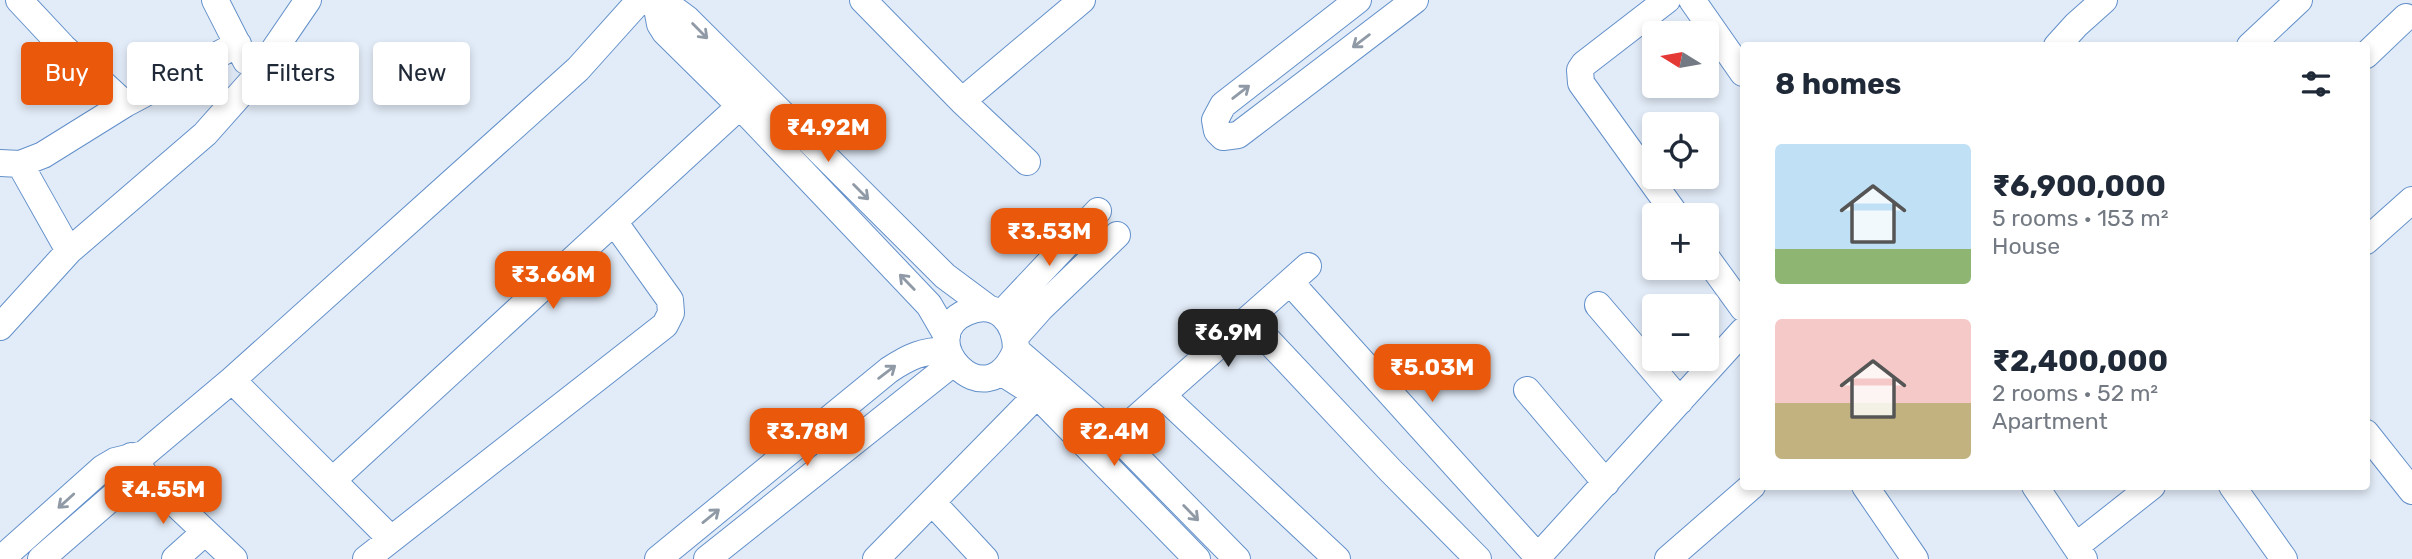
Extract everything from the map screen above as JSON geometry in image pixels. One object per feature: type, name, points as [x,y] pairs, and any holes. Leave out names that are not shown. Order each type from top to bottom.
[{"type":"street","points":[[19,0],[63,47],[125,104]]},
{"type":"street","points":[[215,0],[242,53]]},
{"type":"street","points":[[279,42],[308,0]]},
{"type":"street","points":[[863,0],[962,101],[1027,162]]},
{"type":"street","points":[[962,101],[1082,0]]},
{"type":"street","points":[[1358,0],[1223,105],[1216,120],[1217,131],[1223,136],[1238,135],[1415,0]]},
{"type":"street","points":[[1667,0],[1584,64],[1579,76],[1581,83],[1667,203]]},
{"type":"street","points":[[1692,0],[1740,69]]},
{"type":"street","points":[[2061,42],[2104,0]]},
{"type":"street","points":[[2254,42],[2299,0]]},
{"type":"street","points":[[648,3],[665,32],[740,106],[929,305],[962,372],[975,377],[988,377],[1001,372],[1011,362],[1016,343],[1117,235]]},
{"type":"street","points":[[648,3],[675,10],[687,19],[945,276],[1010,323],[1016,343],[1116,436],[1237,559]]},
{"type":"street","points":[[41,559],[117,493],[137,459],[232,380],[648,3]]},
{"type":"street","points":[[2370,50],[2402,13]]},
{"type":"street","points":[[69,251],[10,164],[43,155],[125,104],[238,44]]},
{"type":"street","points":[[0,327],[69,251],[205,134],[242,92]]},
{"type":"street","points":[[333,480],[740,106]]},
{"type":"street","points":[[2370,238],[2412,200]]},
{"type":"street","points":[[707,559],[949,350],[952,324],[962,314],[975,309],[995,311],[1098,211]]},
{"type":"street","points":[[366,559],[665,325],[671,313],[670,300],[615,223]]},
{"type":"street","points":[[1116,436],[1299,274],[1537,558],[1740,334]]},
{"type":"street","points":[[1719,275],[1740,304]]},
{"type":"street","points":[[1598,305],[1680,401]]},
{"type":"street","points":[[1248,319],[1478,559]]},
{"type":"street","points":[[658,559],[889,370],[925,351],[949,350]]},
{"type":"street","points":[[1001,372],[1037,395],[1196,559]]},
{"type":"street","points":[[232,380],[390,538]]},
{"type":"street","points":[[1527,390],[1606,483]]},
{"type":"street","points":[[876,559],[1037,395]]},
{"type":"street","points":[[1162,395],[1337,559]]},
{"type":"street","points":[[2370,438],[2412,491]]},
{"type":"street","points":[[137,459],[204,533],[234,559]]},
{"type":"street","points":[[1,559],[103,468],[115,461],[137,459]]},
{"type":"street","points":[[1668,559],[1747,490]]},
{"type":"street","points":[[1868,490],[1915,559]]},
{"type":"street","points":[[2038,490],[2080,552],[2148,490]]},
{"type":"street","points":[[2235,490],[2284,559]]},
{"type":"street","points":[[932,502],[985,559]]},
{"type":"street","points":[[174,559],[204,533]]}]
